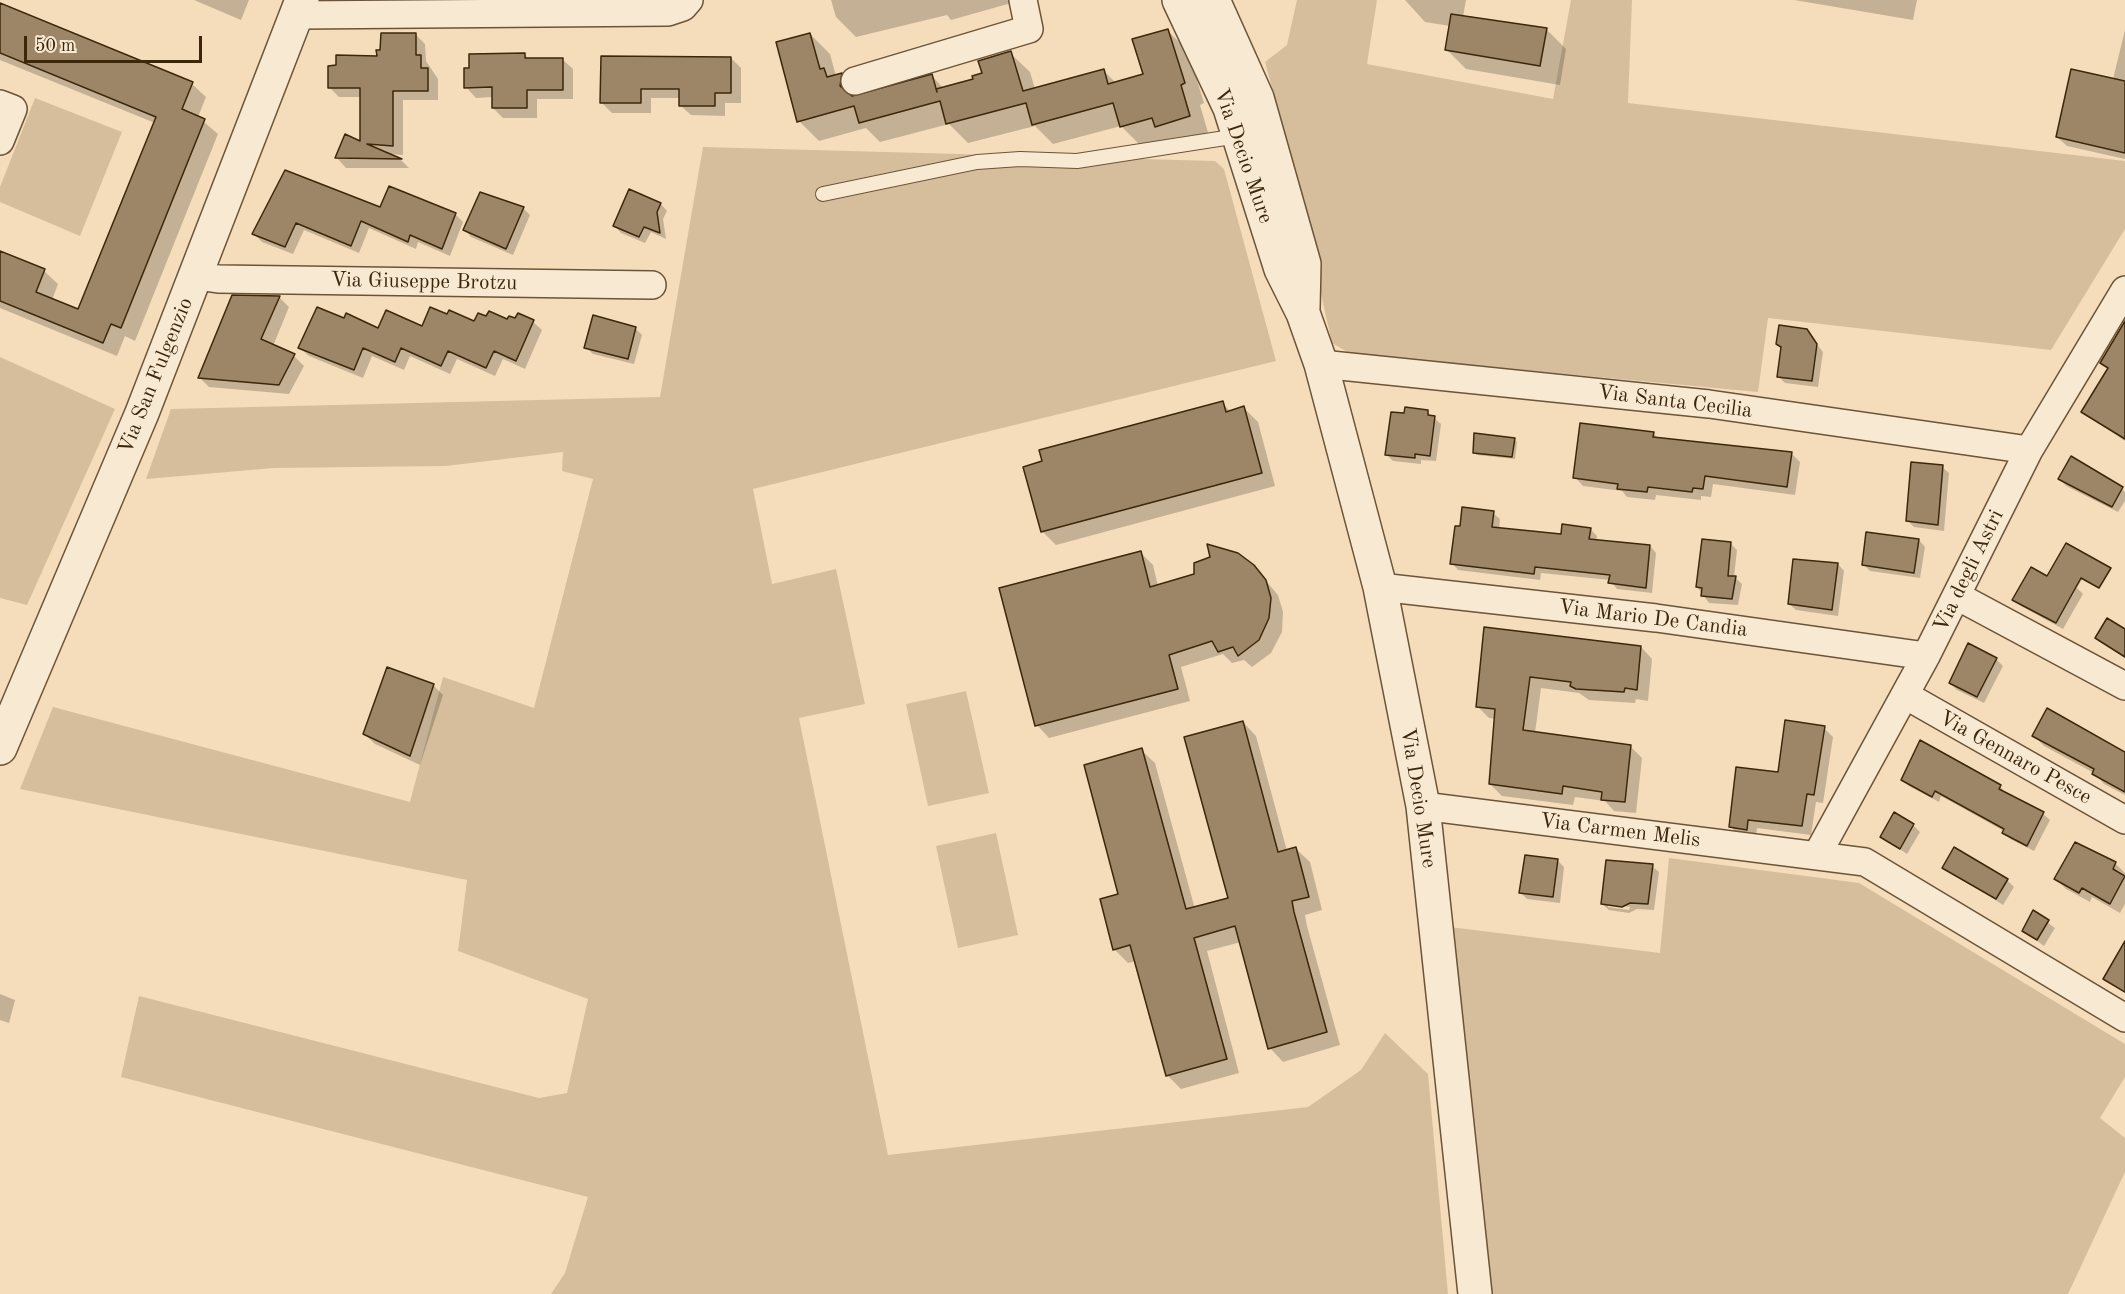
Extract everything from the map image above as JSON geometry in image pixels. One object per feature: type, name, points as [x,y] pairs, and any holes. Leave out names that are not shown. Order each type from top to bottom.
[{"type":"street","points":[[300,7],[668,12],[682,7],[689,0]]},
{"type":"street","points":[[855,81],[1029,29],[1023,0]]},
{"type":"street","name":"Via Decio Mure","points":[[1179,0],[1230,108],[1281,269],[1303,313],[1321,364],[1380,587],[1423,806],[1475,1294]]},
{"type":"street","name":"Via Decio Mure","points":[[1213,0],[1260,109],[1304,264],[1303,313]]},
{"type":"street","name":"Via San Fulgenzio","points":[[0,747],[142,413],[300,7]]},
{"type":"street","points":[[0,104],[13,109],[0,141]]},
{"type":"street","name":"Via Giuseppe Brotzu","points":[[196,276],[218,279],[652,285]]},
{"type":"street","name":"Via degli Astri","points":[[1817,855],[1926,656],[2029,450],[2125,290]]},
{"type":"street","name":"Via Santa Cecilia","points":[[1321,364],[1709,404],[2029,450]]},
{"type":"street","name":"Via Mario De Candia","points":[[1380,587],[1656,618],[1926,656]]},
{"type":"street","points":[[1957,596],[2125,686]]},
{"type":"street","name":"Via Gennaro Pesce","points":[[1905,695],[2125,820]]},
{"type":"street","name":"Via Carmen Melis","points":[[1423,806],[1865,862],[2125,1018]]},
{"type":"lane","points":[[823,194],[977,162],[1020,159],[1077,161],[1239,136]]},
{"type":"shaded area","points":[[1297,0],[1377,0],[1367,64],[1553,99],[1571,0],[1632,0],[1628,103],[2125,161],[2125,229],[2051,350],[1768,318],[1758,392],[1351,354],[1332,343],[1288,146],[1265,62],[1287,45]]},
{"type":"shaded area","points":[[35,98],[122,132],[80,236],[0,202],[0,187]]},
{"type":"shaded area","points":[[703,147],[1215,161],[1224,169],[1276,361],[753,489],[772,584],[836,569],[865,704],[799,718],[888,1155],[1308,1107],[1361,1070],[1385,1033],[1428,1074],[1448,1294],[551,1294],[565,1273],[588,1197],[121,1077],[139,996],[539,1098],[567,1093],[588,999],[458,951],[467,880],[20,789],[53,707],[410,802],[443,677],[534,708],[593,479],[562,471],[563,452],[446,466],[274,468],[146,479],[171,409],[660,397]]},
{"type":"shaded area","points":[[0,357],[115,409],[27,605],[0,598]]},
{"type":"shaded area","points":[[966,691],[989,793],[928,806],[906,704]]},
{"type":"shaded area","points":[[996,833],[1018,935],[958,948],[936,846]]},
{"type":"shaded area","points":[[1669,858],[1859,883],[2125,1044],[2125,1077],[2100,1118],[2125,1138],[2125,1172],[2068,1294],[1486,1294],[1450,927],[1660,953]]},
{"type":"building","points":[[0,3],[193,82],[182,109],[205,119],[121,328],[111,324],[103,343],[0,301],[0,251],[45,269],[36,292],[78,309],[156,117],[0,53]]},
{"type":"building","points":[[1451,14],[1547,28],[1540,66],[1445,50]]},
{"type":"building","points":[[1168,29],[1185,83],[1181,85],[1190,116],[1155,127],[1152,118],[1120,127],[1113,103],[1032,125],[1026,103],[946,124],[940,101],[859,123],[854,106],[797,122],[776,42],[810,33],[820,69],[824,68],[827,77],[842,73],[840,86],[852,96],[932,74],[936,89],[973,79],[972,76],[982,73],[978,61],[1011,51],[1023,91],[1104,69],[1108,84],[1143,74],[1132,39]]},
{"type":"building","points":[[381,33],[416,33],[416,55],[421,55],[421,68],[428,68],[428,91],[393,91],[393,146],[367,144],[402,159],[335,158],[345,134],[360,141],[360,88],[328,88],[328,66],[336,65],[336,55],[377,56],[376,50],[380,50]]},
{"type":"building","points":[[525,53],[525,58],[563,58],[563,90],[527,90],[527,108],[492,108],[492,87],[464,88],[464,68],[469,68],[469,54]]},
{"type":"building","points":[[601,56],[731,57],[731,93],[715,93],[715,106],[679,106],[679,89],[641,89],[641,103],[600,103]]},
{"type":"building","points":[[2071,69],[2125,81],[2125,153],[2056,137]]},
{"type":"building","points":[[285,170],[380,207],[389,186],[456,213],[442,249],[410,235],[408,242],[361,221],[351,246],[296,223],[285,247],[252,234]]},
{"type":"building","points":[[629,189],[661,203],[657,212],[660,233],[644,227],[639,237],[613,226]]},
{"type":"building","points":[[480,192],[524,207],[506,249],[463,230]]},
{"type":"building","points":[[232,295],[280,296],[261,339],[295,354],[279,385],[198,378]]},
{"type":"building","points":[[317,307],[344,318],[346,313],[378,328],[386,310],[422,326],[430,307],[447,314],[449,310],[474,321],[478,313],[486,316],[489,311],[507,319],[509,316],[515,318],[518,313],[534,320],[516,361],[494,351],[486,368],[448,351],[441,366],[401,348],[395,362],[363,348],[354,370],[298,348]]},
{"type":"building","points":[[593,315],[636,327],[628,359],[584,348]]},
{"type":"building","points":[[2125,321],[2125,439],[2081,412],[2108,368],[2100,363]]},
{"type":"building","points":[[1779,325],[1807,329],[1817,344],[1812,381],[1777,377],[1781,347],[1776,344]]},
{"type":"building","points":[[1223,401],[1226,412],[1244,406],[1262,473],[1041,532],[1023,467],[1042,461],[1039,450]]},
{"type":"building","points":[[1405,407],[1428,410],[1428,415],[1435,416],[1430,456],[1415,454],[1415,458],[1385,455],[1391,412],[1404,413]]},
{"type":"building","points":[[1580,423],[1654,432],[1653,437],[1792,452],[1787,487],[1705,476],[1703,489],[1693,488],[1692,492],[1648,487],[1647,492],[1617,489],[1618,484],[1573,478]]},
{"type":"building","points":[[1474,433],[1515,438],[1512,457],[1473,453]]},
{"type":"building","points":[[2071,456],[2123,487],[2112,507],[2058,479]]},
{"type":"building","points":[[1911,462],[1943,465],[1938,525],[1906,521]]},
{"type":"building","points":[[1462,507],[1494,511],[1492,527],[1561,534],[1562,524],[1591,528],[1589,539],[1650,545],[1646,588],[1608,583],[1610,575],[1535,567],[1534,574],[1450,564],[1455,526],[1460,526]]},
{"type":"building","points":[[1866,532],[1919,539],[1914,573],[1862,565]]},
{"type":"building","points":[[1702,539],[1731,542],[1728,576],[1736,576],[1732,599],[1701,596],[1702,588],[1696,587]]},
{"type":"building","points":[[2066,543],[2111,568],[2099,588],[2081,578],[2056,623],[2012,600],[2031,567],[2047,576]]},
{"type":"building","points":[[1207,544],[1238,553],[1254,565],[1266,580],[1271,598],[1269,618],[1259,640],[1238,656],[1233,647],[1218,652],[1212,641],[1169,655],[1178,689],[1035,726],[999,588],[1141,551],[1150,587],[1194,574],[1194,563],[1210,557]]},
{"type":"building","points":[[1793,559],[1838,563],[1832,610],[1788,604]]},
{"type":"building","points":[[2107,618],[2125,629],[2125,657],[2095,638]]},
{"type":"building","points":[[1484,627],[1641,646],[1637,690],[1625,688],[1624,692],[1576,689],[1570,686],[1571,682],[1530,677],[1523,730],[1631,745],[1625,802],[1601,800],[1602,792],[1563,786],[1562,794],[1489,784],[1495,709],[1476,707]]},
{"type":"building","points":[[1968,643],[1997,658],[1977,697],[1949,683]]},
{"type":"building","points":[[387,667],[434,684],[410,756],[363,734]]},
{"type":"building","points":[[2047,708],[2125,752],[2125,792],[2092,774],[2094,769],[2032,736]]},
{"type":"building","points":[[1785,720],[1825,726],[1814,795],[1807,794],[1802,826],[1748,820],[1747,830],[1729,827],[1736,767],[1778,772]]},
{"type":"building","points":[[1243,721],[1278,852],[1296,847],[1309,897],[1292,901],[1327,1032],[1268,1049],[1235,926],[1194,938],[1227,1059],[1166,1076],[1130,945],[1113,950],[1100,899],[1118,894],[1084,765],[1142,748],[1186,909],[1228,898],[1184,737]]},
{"type":"building","points":[[1920,740],[2001,785],[1999,789],[2044,812],[2027,846],[2002,833],[2004,829],[1935,791],[1932,797],[1901,780]]},
{"type":"building","points":[[1894,812],[1914,824],[1900,849],[1880,837]]},
{"type":"building","points":[[2075,842],[2116,862],[2113,869],[2125,876],[2110,904],[2082,888],[2079,893],[2054,879]]},
{"type":"building","points":[[1954,847],[2008,879],[1996,899],[1942,868]]},
{"type":"building","points":[[1525,855],[1558,859],[1553,897],[1519,893]]},
{"type":"building","points":[[1606,860],[1653,864],[1648,904],[1630,903],[1622,907],[1601,904]]},
{"type":"building","points":[[2033,910],[2049,920],[2037,940],[2022,931]]},
{"type":"building","points":[[2125,941],[2125,992],[2103,979]]}]
